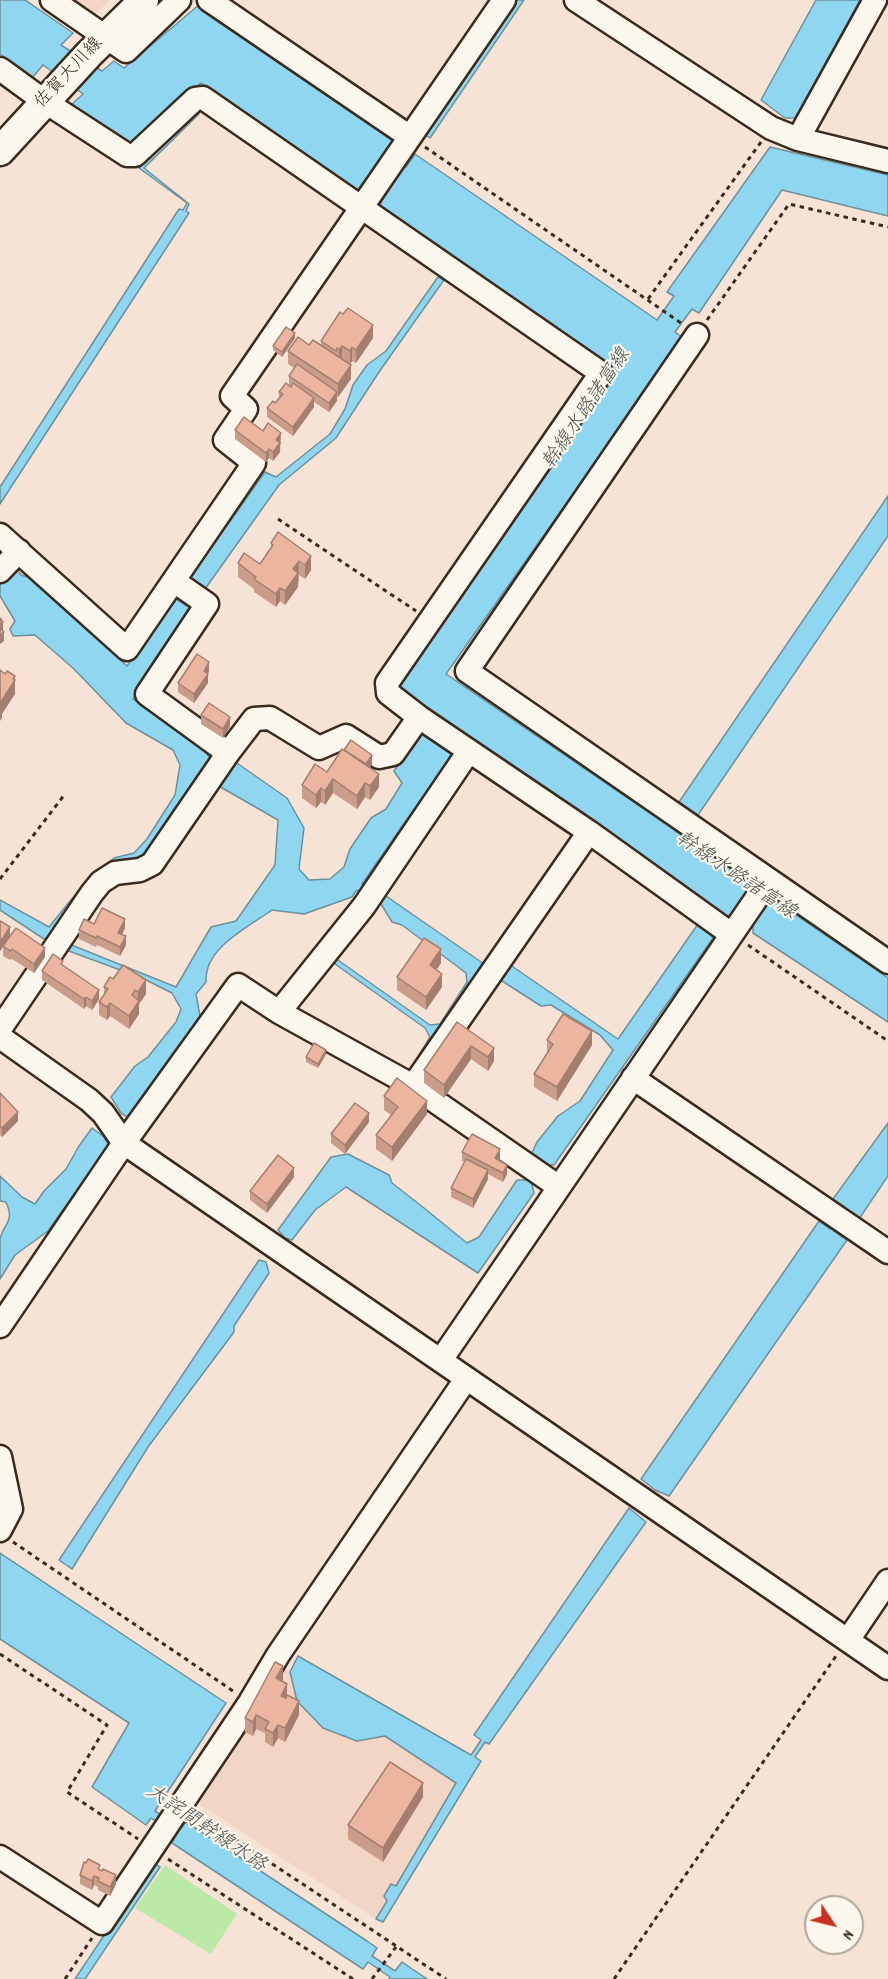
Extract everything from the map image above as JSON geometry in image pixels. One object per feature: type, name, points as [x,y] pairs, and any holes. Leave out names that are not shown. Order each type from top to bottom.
[{"type":"main road","name":"佐賀大川線","points":[[0,151],[52,92],[144,0]]},
{"type":"street","points":[[52,0],[97,46],[126,51],[179,0]]},
{"type":"street","points":[[209,0],[410,137]]},
{"type":"street","points":[[0,535],[127,649],[254,463],[225,440],[246,409],[232,396],[504,0]]},
{"type":"street","points":[[576,0],[771,128],[798,139],[888,161]]},
{"type":"street","points":[[798,139],[875,0]]},
{"type":"street","points":[[0,69],[52,92],[126,155],[135,155],[195,99],[203,98],[368,199],[601,373],[387,683],[388,693],[469,751],[736,928]]},
{"type":"street","points":[[690,330],[467,671],[764,887],[885,954]]},
{"type":"street","points":[[0,571],[19,551]]},
{"type":"street","points":[[174,581],[207,604],[147,694],[228,753]]},
{"type":"street","points":[[0,1029],[101,882],[115,873],[140,870],[152,864],[254,719],[270,718],[319,748],[346,736],[379,757],[393,754],[419,717]]},
{"type":"street","points":[[279,1012],[364,906],[469,751]]},
{"type":"street","points":[[413,1086],[590,832]]},
{"type":"street","points":[[441,1360],[764,887]]},
{"type":"street","points":[[0,1326],[124,1143],[238,985],[279,1012],[413,1086],[559,1187]]},
{"type":"street","points":[[0,1037],[89,1100],[103,1113],[124,1143],[888,1668]]},
{"type":"street","points":[[633,1078],[888,1252]]},
{"type":"street","points":[[0,1857],[102,1923],[250,1702],[278,1655],[466,1379]]},
{"type":"street","points":[[0,1457],[10,1509],[5,1535]]},
{"type":"street","points":[[848,1640],[888,1581]]},
{"type":"path","points":[[648,299],[771,128]]},
{"type":"path","points":[[410,137],[690,330],[789,204],[888,226]]},
{"type":"path","points":[[278,519],[430,620]]},
{"type":"path","points":[[0,879],[65,794]]},
{"type":"path","points":[[736,928],[888,1041]]},
{"type":"path","points":[[5,1535],[250,1702]]},
{"type":"path","points":[[614,1979],[848,1640]]},
{"type":"path","points":[[173,1818],[397,1946],[446,1979]]},
{"type":"path","points":[[65,1979],[102,1923]]},
{"type":"path","points":[[372,1979],[397,1946]]},
{"type":"shaded area","points":[[61,0],[110,0],[89,20]]},
{"type":"shaded area","points":[[280,1663],[290,1672],[297,1701],[357,1741],[385,1736],[456,1783],[396,1887],[391,1884],[384,1896],[387,1901],[376,1919],[197,1803]]},
{"type":"green space","points":[[165,1865],[237,1914],[211,1954],[135,1908]]},
{"type":"water","name":"幹線水路諸富線","points":[[0,0],[25,0],[73,33],[61,45],[102,71],[114,61],[124,68],[200,4],[394,138],[385,155],[406,167],[415,154],[657,320],[674,296],[667,292],[770,147],[888,175],[888,216],[782,190],[699,313],[692,309],[675,332],[683,338],[446,674],[749,881],[747,892],[766,906],[774,900],[888,978],[888,1022],[753,933],[753,925],[734,912],[724,919],[396,690],[618,372],[378,207],[387,193],[366,179],[357,191],[201,83],[131,144],[71,105],[83,94],[43,65],[33,77],[0,54]]},
{"type":"water","points":[[514,0],[524,0],[430,138],[424,134]]},
{"type":"water","points":[[816,0],[860,0],[795,118],[785,118],[761,100]]},
{"type":"water","points":[[197,112],[199,114],[144,168],[189,204],[186,211],[189,213],[0,504],[0,487],[179,209],[183,210],[187,203],[139,168]]},
{"type":"water","points":[[438,277],[444,280],[336,438],[279,485],[205,589],[189,579],[265,472],[276,477],[330,434],[345,409],[353,385],[367,365],[386,351]]},
{"type":"water","points":[[888,496],[888,536],[698,815],[679,802]]},
{"type":"water","points":[[0,549],[21,575],[30,578],[127,666],[176,599],[191,609],[133,699],[196,740],[210,758],[142,858],[56,936],[44,939],[0,910],[0,900],[49,927],[87,880],[114,858],[134,853],[147,839],[175,795],[180,765],[173,750],[126,723],[74,669],[35,635],[13,636],[10,629],[15,621],[0,596]]},
{"type":"water","points":[[421,732],[453,753],[362,884],[365,889],[356,891],[352,897],[304,914],[272,910],[219,949],[207,970],[206,982],[196,994],[200,1016],[129,1118],[121,1113],[111,1097],[135,1066],[148,1057],[176,1022],[181,1009],[172,993],[142,978],[66,950],[69,944],[176,987],[211,927],[236,921],[275,865],[278,820],[217,785],[234,761],[287,798],[304,828],[299,869],[309,880],[330,879],[344,867],[350,849],[371,818],[386,809],[402,783],[394,771]]},
{"type":"water","points":[[386,896],[484,964],[486,972],[469,986],[417,1067],[412,1067],[430,1037],[425,1028],[335,964],[335,958],[430,1025],[440,1024],[467,982],[466,973],[402,925],[392,922],[378,899]]},
{"type":"water","points":[[698,924],[706,928],[713,938],[554,1165],[543,1164],[531,1180],[534,1193],[478,1273],[346,1187],[315,1210],[292,1240],[285,1238],[278,1230],[331,1157],[348,1154],[389,1175],[392,1183],[467,1243],[479,1237],[517,1180],[525,1180],[528,1177],[531,1155],[537,1142],[558,1116],[580,1101],[613,1050],[600,1035],[551,1005],[541,1006],[499,979],[506,962],[618,1039]]},
{"type":"water","points":[[888,1123],[888,1176],[859,1219],[848,1212],[834,1231],[847,1240],[669,1496],[655,1490],[641,1479],[819,1221],[830,1229],[844,1208],[833,1199]]},
{"type":"water","points":[[92,1128],[103,1136],[109,1145],[48,1231],[15,1255],[0,1279],[0,1241],[9,1220],[9,1209],[6,1202],[0,1201],[0,1176],[22,1197],[35,1204],[44,1191],[66,1169]]},
{"type":"water","points":[[259,1260],[266,1262],[269,1273],[234,1326],[234,1332],[148,1447],[72,1569],[59,1560]]},
{"type":"water","points":[[629,1508],[646,1522],[489,1744],[485,1742],[475,1757],[481,1761],[383,1922],[376,1919],[387,1901],[384,1896],[391,1884],[396,1886],[456,1783],[385,1736],[357,1741],[323,1728],[297,1701],[290,1672],[298,1656],[471,1755],[481,1740],[474,1735]]},
{"type":"water","points":[[0,1553],[226,1703],[155,1811],[181,1828],[186,1822],[367,1941],[377,1948],[372,1956],[395,1971],[402,1962],[427,1979],[389,1979],[390,1977],[368,1962],[363,1969],[172,1843],[176,1835],[151,1818],[146,1825],[92,1787],[129,1723],[0,1639]]},
{"type":"water","points":[[153,1862],[160,1867],[85,1979],[75,1979]]},
{"type":"building","points":[[348,308],[373,325],[356,350],[352,347],[350,351],[342,346],[336,351],[321,341],[340,312],[343,314]]},
{"type":"building","points":[[286,327],[295,333],[282,352],[273,346]]},
{"type":"building","points":[[298,337],[309,345],[313,340],[351,365],[338,384],[288,351]]},
{"type":"building","points":[[297,364],[337,392],[329,403],[289,376]]},
{"type":"building","points":[[286,383],[291,387],[293,383],[314,398],[293,427],[267,408],[283,394],[279,392]]},
{"type":"building","points":[[244,417],[263,431],[268,423],[281,433],[276,440],[280,443],[273,452],[269,449],[266,453],[235,430]]},
{"type":"building","points":[[278,532],[311,556],[305,565],[299,561],[293,569],[298,573],[285,591],[280,588],[276,594],[254,579],[256,577],[238,563],[244,553],[260,564],[273,545],[271,543]]},
{"type":"building","points":[[197,654],[209,662],[204,671],[208,674],[194,694],[178,683]]},
{"type":"building","points":[[0,670],[5,674],[7,671],[15,676],[13,679],[15,680],[0,703]]},
{"type":"building","points":[[209,703],[230,717],[223,729],[201,715]]},
{"type":"building","points":[[351,740],[372,755],[366,764],[344,750]]},
{"type":"building","points":[[342,749],[379,774],[370,786],[365,783],[357,796],[333,779],[325,791],[321,788],[316,795],[302,785],[315,764],[327,772]]},
{"type":"building","points":[[102,908],[125,919],[118,933],[126,936],[120,947],[79,930],[84,919],[94,924]]},
{"type":"building","points":[[0,921],[10,927],[0,942]]},
{"type":"building","points":[[16,928],[45,948],[34,964],[12,949],[10,951],[3,946]]},
{"type":"building","points":[[424,938],[441,949],[430,965],[442,974],[426,997],[397,977]]},
{"type":"building","points":[[53,954],[63,961],[61,964],[99,990],[92,1001],[86,997],[84,999],[42,971]]},
{"type":"building","points":[[123,965],[146,980],[138,992],[135,990],[132,995],[139,1001],[129,1016],[110,1003],[107,1007],[99,1002],[108,989],[104,987],[110,977],[113,979]]},
{"type":"building","points":[[563,1014],[592,1031],[557,1087],[534,1074],[553,1044],[547,1040]]},
{"type":"building","points":[[457,1022],[494,1048],[488,1057],[471,1046],[444,1085],[424,1070]]},
{"type":"building","points":[[314,1043],[326,1050],[318,1064],[306,1057]]},
{"type":"building","points":[[397,1078],[427,1101],[392,1147],[376,1135],[398,1107],[384,1096]]},
{"type":"building","points":[[0,1093],[18,1112],[2,1128],[0,1126]]},
{"type":"building","points":[[355,1103],[369,1113],[345,1145],[331,1134]]},
{"type":"building","points":[[472,1134],[500,1149],[495,1158],[507,1165],[503,1173],[462,1152]]},
{"type":"building","points":[[278,1155],[294,1168],[267,1204],[250,1191]]},
{"type":"building","points":[[466,1159],[488,1170],[473,1199],[451,1188]]},
{"type":"building","points":[[275,1662],[283,1666],[276,1678],[287,1684],[281,1696],[286,1698],[287,1695],[299,1701],[285,1728],[278,1725],[273,1733],[265,1729],[269,1722],[256,1715],[253,1722],[245,1718]]},
{"type":"building","points":[[390,1762],[423,1783],[383,1848],[348,1825]]},
{"type":"building","points":[[88,1859],[100,1865],[98,1869],[116,1875],[110,1887],[98,1881],[99,1878],[94,1876],[92,1881],[80,1875],[84,1862],[86,1863]]},
{"type":"water label","name":"大詫間幹線水路","points":[[205,1830]]}]
